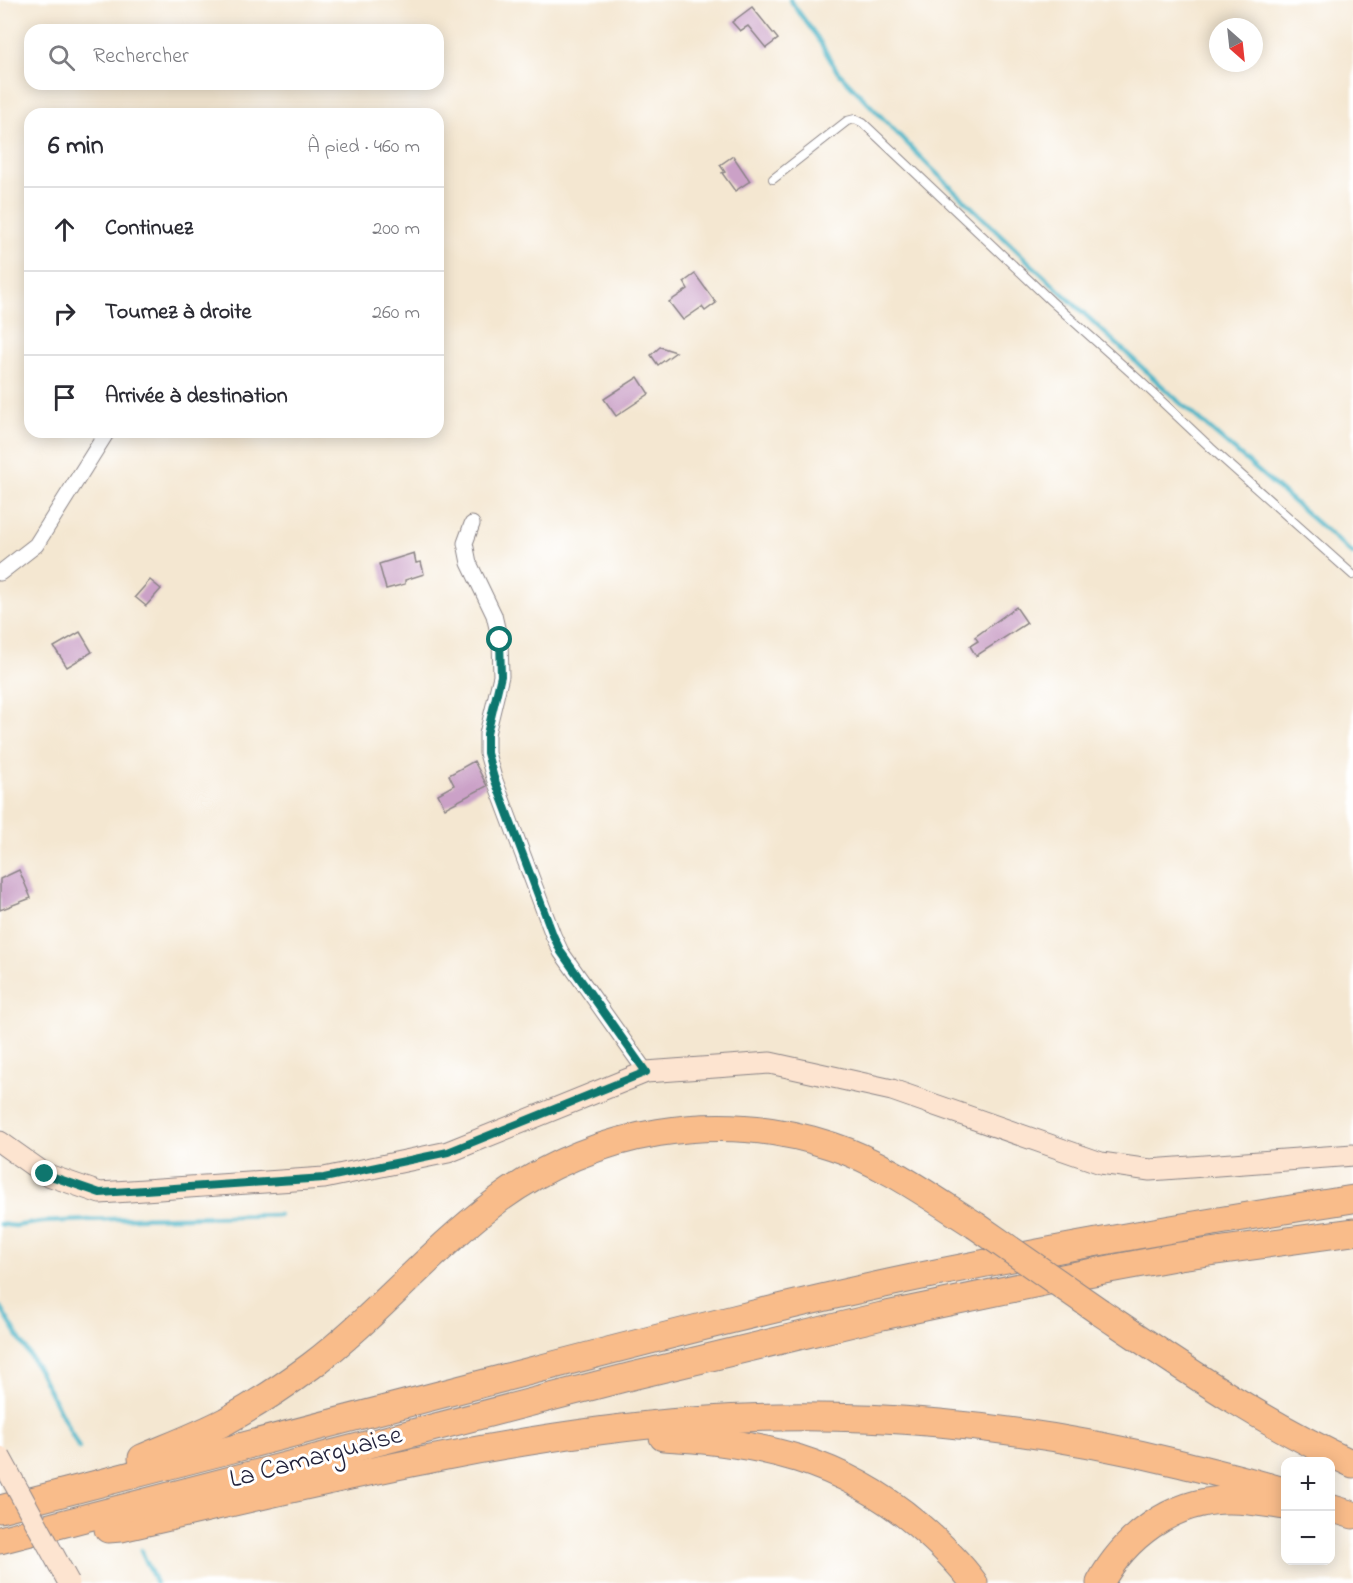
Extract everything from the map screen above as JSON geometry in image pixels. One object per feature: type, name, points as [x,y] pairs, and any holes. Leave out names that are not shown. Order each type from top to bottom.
[{"type":"highway","points":[[0,1497],[126,1465],[196,1436],[234,1416],[312,1365],[498,1201],[538,1174],[564,1161],[626,1138],[698,1127],[765,1130],[796,1136],[833,1146],[866,1160],[904,1180],[975,1225],[1184,1369],[1270,1422],[1353,1464]]},
{"type":"highway","points":[[0,1509],[611,1350],[807,1302],[939,1272],[1077,1245],[1353,1199]]},
{"type":"highway","name":"La Camarguaise","points":[[0,1542],[632,1376],[882,1316],[1180,1256],[1353,1232]]},
{"type":"highway","points":[[0,1542],[121,1528],[477,1450],[630,1427],[695,1421],[814,1417],[952,1425],[1085,1443],[1157,1458],[1281,1490]]},
{"type":"highway","points":[[556,1438],[664,1437],[704,1440],[747,1445],[807,1461],[858,1483],[903,1512],[948,1552],[974,1583]]},
{"type":"highway","points":[[1100,1583],[1113,1560],[1137,1535],[1168,1515],[1187,1507],[1223,1500],[1249,1500],[1281,1505]]},
{"type":"highway","points":[[1335,1510],[1353,1516]]},
{"type":"highway","points":[[1335,1514],[1353,1516]]},
{"type":"street","points":[[0,573],[36,545],[103,438]]},
{"type":"street","points":[[472,524],[465,543],[469,563],[494,615],[500,640],[501,676],[487,734],[487,753],[494,778],[561,952],[646,1072]]},
{"type":"street","points":[[0,1142],[45,1174],[100,1193],[324,1178],[448,1152],[646,1072],[770,1063],[892,1090],[1101,1163],[1149,1170],[1353,1155]]},
{"type":"street","points":[[0,1457],[69,1583]]},
{"type":"lane","points":[[773,179],[847,121],[855,119],[863,123],[1211,448],[1353,575]]},
{"type":"building","points":[[752,7],[778,39],[766,48],[748,26],[740,31],[732,22]]},
{"type":"building","points":[[733,156],[750,181],[735,191],[722,173],[725,172],[720,165]]},
{"type":"building","points":[[695,274],[716,303],[705,311],[702,307],[683,320],[669,302],[688,289],[684,282]]},
{"type":"building","points":[[660,347],[676,352],[658,365],[651,355]]},
{"type":"building","points":[[638,377],[649,394],[616,416],[604,399]]},
{"type":"building","points":[[414,553],[416,563],[421,562],[424,574],[405,580],[405,584],[386,589],[379,564]]},
{"type":"building","points":[[150,580],[161,589],[146,606],[135,597]]},
{"type":"building","points":[[1016,607],[1027,623],[976,656],[970,646],[978,641],[975,637]]},
{"type":"building","points":[[80,632],[92,652],[67,667],[54,647]]},
{"type":"building","points":[[474,761],[487,786],[445,808],[438,794],[454,785],[449,775]]},
{"type":"building","points":[[19,870],[31,898],[0,910],[0,879]]},
{"type":"waterway","points":[[790,0],[817,37],[837,71],[928,165],[1177,400],[1353,554]]},
{"type":"waterway","points":[[0,1224],[15,1226],[41,1222],[135,1218],[279,1215]]},
{"type":"waterway","points":[[0,1307],[38,1369],[79,1448]]},
{"type":"waterway","points":[[141,1550],[156,1583]]},
{"type":"route","points":[[45,1174],[100,1193],[324,1178],[448,1152],[646,1072],[561,952],[494,778],[487,753],[487,734],[501,676],[500,640]]}]
